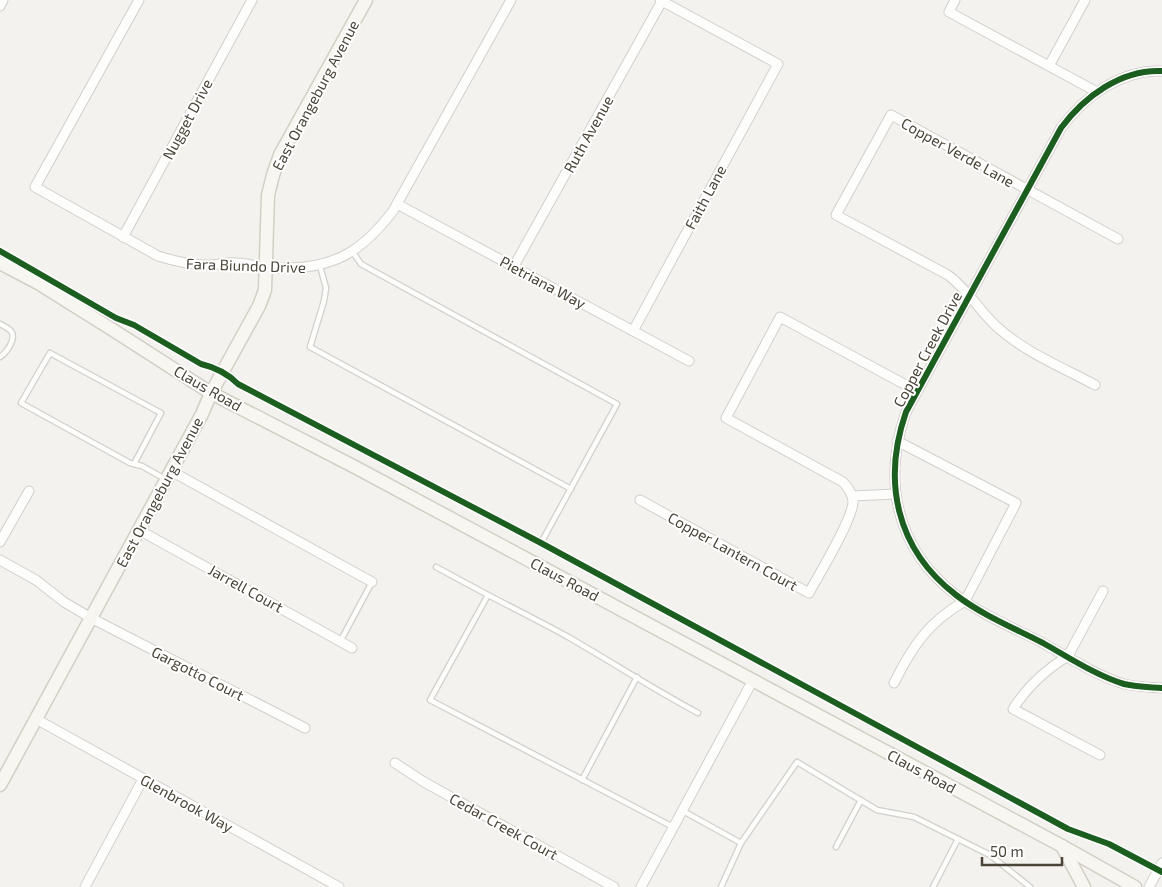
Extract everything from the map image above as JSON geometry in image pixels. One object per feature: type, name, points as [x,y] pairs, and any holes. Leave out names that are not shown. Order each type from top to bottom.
[{"type":"main road","name":"East Orangeburg Avenue","points":[[0,785],[202,414],[211,393],[260,306],[265,290],[267,268],[266,218],[272,175],[290,136],[366,0]]},
{"type":"main road","name":"Claus Road","points":[[0,263],[38,283],[211,393],[354,466],[1062,846],[1134,887]]},
{"type":"main road","points":[[1062,846],[1084,887]]},
{"type":"street","points":[[0,5],[3,0]]},
{"type":"street","name":"Fara Biundo Drive","points":[[138,0],[35,187],[158,256],[173,261],[207,265],[233,262],[250,263],[267,268],[308,268],[320,266],[342,257],[381,226],[397,204],[511,0]]},
{"type":"street","name":"Nugget Drive","points":[[123,237],[252,0]]},
{"type":"street","points":[[955,0],[948,12],[1097,92]]},
{"type":"street","points":[[1048,66],[1085,0]]},
{"type":"street","name":"Faith Lane","points":[[633,331],[778,64],[661,1]]},
{"type":"street","name":"Ruth Avenue","points":[[514,266],[661,1]]},
{"type":"street","name":"Copper Creek Drive","points":[[1162,71],[1128,76],[1112,83],[1082,103],[1061,128],[906,412],[897,441],[894,461],[896,494],[900,515],[915,549],[927,567],[943,585],[964,601],[1110,678],[1124,684],[1162,688]]},
{"type":"street","name":"Copper Verde Lane","points":[[970,294],[948,275],[836,215],[891,115],[1027,189]]},
{"type":"street","points":[[1027,189],[1118,239]]},
{"type":"street","name":"Pietriana Way","points":[[397,204],[689,362]]},
{"type":"street","points":[[970,294],[981,310],[1007,336],[1095,385]]},
{"type":"street","points":[[896,494],[852,496],[848,487],[843,482],[726,418],[780,317],[917,391]]},
{"type":"street","points":[[894,683],[920,638],[952,608],[964,601],[1016,503],[897,441]]},
{"type":"street","points":[[169,475],[372,582]]},
{"type":"street","points":[[0,542],[29,491]]},
{"type":"street","name":"Copper Lantern Court","points":[[640,500],[809,593],[851,512],[852,496]]},
{"type":"street","name":"Jarrell Court","points":[[139,530],[341,640],[352,648]]},
{"type":"street","name":"Gargotto Court","points":[[0,560],[36,580],[64,602],[91,618],[304,728]]},
{"type":"street","points":[[1100,755],[1013,709],[1020,698],[1042,674],[1068,656],[1103,591]]},
{"type":"street","points":[[641,887],[753,680]]},
{"type":"street","name":"Glenbrook Way","points":[[36,719],[338,887]]},
{"type":"street","name":"Cedar Creek Court","points":[[395,763],[424,782],[614,887]]},
{"type":"street","points":[[85,887],[143,779]]},
{"type":"street","points":[[1149,887],[1162,863]]},
{"type":"lane","points":[[351,251],[361,264],[617,404],[541,543]]},
{"type":"lane","points":[[320,266],[326,288],[310,347],[570,489]]},
{"type":"lane","points":[[0,324],[10,330],[13,335],[5,354],[0,357]]},
{"type":"lane","points":[[134,464],[161,413],[50,353],[20,403],[134,464],[169,475]]},
{"type":"lane","points":[[436,568],[567,637],[698,714]]},
{"type":"lane","points":[[341,640],[372,582]]},
{"type":"lane","points":[[488,595],[430,700],[674,828]]},
{"type":"lane","points":[[582,780],[637,677]]},
{"type":"lane","points":[[721,887],[741,843],[797,762],[877,810],[914,817],[990,855],[1030,887]]},
{"type":"lane","points":[[836,847],[861,800]]},
{"type":"lane","points":[[683,811],[741,843]]},
{"type":"lane","points":[[933,887],[958,839]]},
{"type":"cycle path","points":[[1162,71],[1132,75],[1105,87],[1081,106],[1061,128],[906,412],[895,463],[895,488],[907,535],[919,557],[936,577],[956,595],[987,615],[1114,681],[1129,685],[1162,688]]},
{"type":"cycle path","points":[[0,251],[116,318],[134,325],[201,364],[221,371],[238,384],[541,543],[1068,829],[1109,844],[1162,872]]}]
